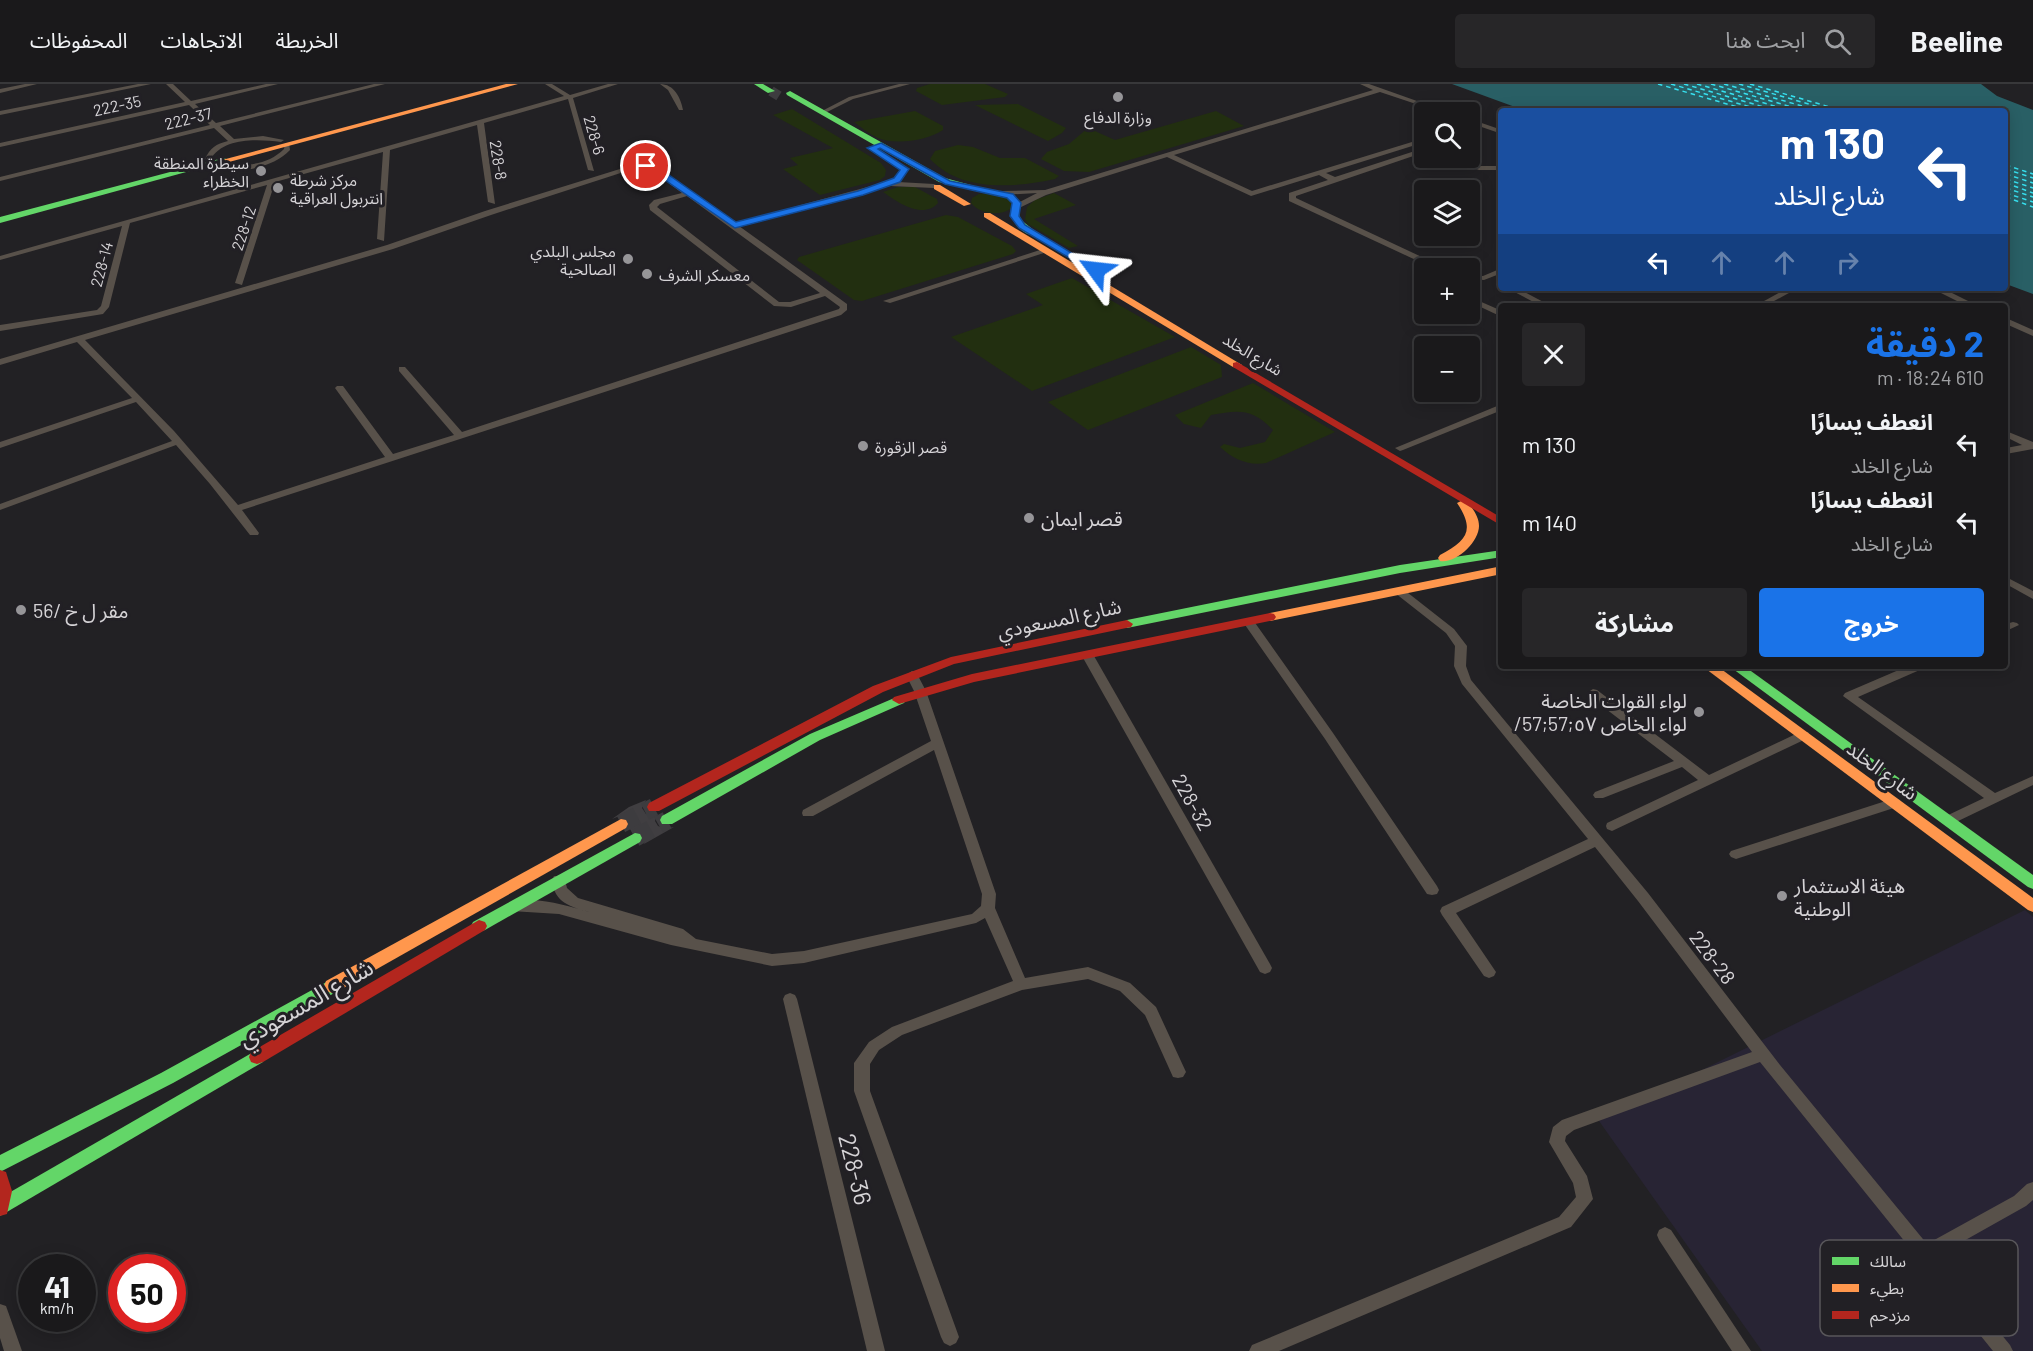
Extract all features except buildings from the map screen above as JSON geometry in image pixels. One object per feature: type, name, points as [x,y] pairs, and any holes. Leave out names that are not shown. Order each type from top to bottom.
[{"type":"main road","points":[[284,142],[493,84]]},
{"type":"main road","points":[[0,213],[514,84]]},
{"type":"main road","points":[[758,84],[779,91],[822,112],[905,169],[967,204]]},
{"type":"main road","points":[[779,91],[876,147],[942,180],[996,192]]},
{"type":"main road","points":[[0,220],[210,161]]},
{"type":"main road","points":[[967,204],[966,198],[971,194],[996,192]]},
{"type":"main road","name":"شارع الخلد","points":[[996,192],[1013,199],[1016,220],[1022,227],[1498,508]]},
{"type":"main road","name":"شارع الخلد","points":[[967,204],[973,210],[987,214],[1498,521]]},
{"type":"main road","points":[[987,214],[1005,214],[1016,209]]},
{"type":"main road","points":[[1427,565],[1453,554],[1473,537],[1476,528],[1475,520],[1455,496]]},
{"type":"main road","name":"شارع المسعودي","points":[[654,807],[850,702],[951,661],[1427,565],[1498,554]]},
{"type":"main road","name":"شارع المسعودي","points":[[667,820],[852,718],[920,691],[972,678],[1498,571]]},
{"type":"main road","name":"شارع الخلد","points":[[1712,669],[2033,906]]},
{"type":"main road","name":"شارع الخلد","points":[[1739,669],[2033,883]]},
{"type":"main road","name":"شارع المسعودي","points":[[0,1164],[167,1078],[621,824]]},
{"type":"main road","name":"شارع المسعودي","points":[[0,1208],[512,907],[635,838]]},
{"type":"main road","points":[[0,1178],[3,1191],[0,1208]]},
{"type":"street","points":[[0,91],[34,84]]},
{"type":"street","points":[[0,113],[148,84]]},
{"type":"street","points":[[169,84],[233,142]]},
{"type":"street","name":"222-35","points":[[0,145],[275,84]]},
{"type":"street","name":"222-37","points":[[0,179],[382,84]]},
{"type":"street","name":"228-6","points":[[549,84],[570,97],[592,170]]},
{"type":"street","points":[[1,259],[127,222],[272,173],[387,149],[615,84]]},
{"type":"street","points":[[663,84],[671,89],[681,109]]},
{"type":"street","points":[[822,112],[842,101],[907,84]]},
{"type":"street","points":[[1363,84],[1415,102]]},
{"type":"street","points":[[1016,209],[1037,195],[1379,90]]},
{"type":"street","name":"228-8","points":[[480,122],[492,202]]},
{"type":"street","points":[[1480,125],[1498,131]]},
{"type":"street","points":[[259,138],[284,142],[288,148],[272,173],[210,161],[208,154],[233,142],[259,138]]},
{"type":"street","points":[[1168,155],[1251,195],[1414,143]]},
{"type":"street","points":[[1409,145],[1414,147]]},
{"type":"street","points":[[381,239],[387,149]]},
{"type":"street","points":[[1414,153],[1292,195],[1292,199],[1417,258]]},
{"type":"street","points":[[0,362],[390,247],[626,168],[641,166],[653,168],[844,306],[841,312],[237,508]]},
{"type":"street","points":[[1480,168],[1498,168]]},
{"type":"street","points":[[738,228],[853,198],[897,180],[905,169]]},
{"type":"street","points":[[1321,172],[1334,180]]},
{"type":"street","name":"228-12","points":[[239,283],[272,173]]},
{"type":"street","points":[[889,184],[934,186]]},
{"type":"street","points":[[996,192],[1058,189]]},
{"type":"street","points":[[689,193],[661,201],[653,208],[777,304],[791,305],[827,293]]},
{"type":"street","name":"228-14","points":[[0,328],[100,312],[105,307],[127,222]]},
{"type":"street","points":[[887,301],[1046,251]]},
{"type":"street","points":[[1480,278],[1498,272]]},
{"type":"street","points":[[1491,275],[1498,280]]},
{"type":"street","points":[[1517,291],[1541,303]]},
{"type":"street","points":[[1765,303],[1788,291]]},
{"type":"street","points":[[1942,291],[1968,303]]},
{"type":"street","points":[[1480,304],[1498,313]]},
{"type":"street","points":[[2008,322],[2033,333]]},
{"type":"street","points":[[79,339],[237,508],[255,533]]},
{"type":"street","points":[[402,369],[460,436]]},
{"type":"street","points":[[340,387],[391,459]]},
{"type":"street","points":[[0,445],[137,399]]},
{"type":"street","points":[[1400,448],[1498,409]]},
{"type":"street","points":[[2008,435],[2032,445]]},
{"type":"street","points":[[0,507],[177,442]]},
{"type":"street","points":[[2008,451],[2032,445]]},
{"type":"street","points":[[2008,581],[2033,596]]},
{"type":"street","name":"228-28","points":[[1399,591],[1450,631],[1461,646],[1460,666],[1466,681],[1643,897],[1762,1054],[1913,1240]]},
{"type":"street","points":[[1248,622],[1329,736],[1432,890]]},
{"type":"street","name":"228-32","points":[[1088,656],[1265,968]]},
{"type":"street","points":[[1911,669],[1849,696],[1994,799]]},
{"type":"street","points":[[912,675],[920,691],[989,894],[988,908],[1021,984]]},
{"type":"street","points":[[1593,693],[1708,781]]},
{"type":"street","points":[[1612,826],[1804,735]]},
{"type":"street","points":[[808,813],[938,743]]},
{"type":"street","points":[[1599,795],[1683,762]]},
{"type":"street","points":[[1949,820],[2033,780]]},
{"type":"street","points":[[1736,854],[1895,803]]},
{"type":"street","points":[[1489,972],[1447,911],[1596,841]]},
{"type":"street","points":[[559,880],[560,890],[573,902],[678,933],[692,942]]},
{"type":"street","points":[[512,907],[548,907],[671,940],[692,942],[756,958],[788,960],[976,918],[988,908]]},
{"type":"street","points":[[950,1337],[862,1091],[862,1063],[874,1046],[897,1031],[1021,984],[1088,973],[1125,987],[1151,1011],[1178,1072]]},
{"type":"street","name":"228-36","points":[[790,999],[876,1351]]},
{"type":"street","points":[[1258,1351],[1565,1222],[1584,1199],[1581,1180],[1557,1142],[1559,1132],[1568,1125],[1762,1054]]},
{"type":"street","points":[[1949,1240],[2020,1201],[2033,1189]]},
{"type":"street","points":[[1665,1235],[1742,1351]]},
{"type":"street","points":[[0,1312],[13,1351]]},
{"type":"street","name":"228-28","points":[[1992,1336],[2004,1351]]},
{"type":"shaded area","points":[[2025,910],[2033,917],[2033,1351],[1762,1351],[1599,1121]]},
{"type":"green space","points":[[930,84],[985,84],[1008,94],[1005,97],[942,105],[916,91],[917,88]]},
{"type":"green space","points":[[1018,104],[1066,128],[1048,141],[975,105]]},
{"type":"green space","points":[[792,109],[881,163],[886,170],[885,176],[880,180],[820,195],[783,169],[798,165],[790,158],[833,148],[773,115]]},
{"type":"green space","points":[[915,111],[943,126],[943,130],[920,139],[893,141],[875,136],[854,122]]},
{"type":"green space","points":[[1216,111],[1244,126],[1089,172],[1064,171],[1041,159],[1047,152],[1069,144],[1088,128],[1115,140]]},
{"type":"green space","points":[[958,145],[973,147],[1000,158],[1025,158],[1059,176],[1039,182],[988,185],[957,177],[943,170],[930,159],[935,151]]},
{"type":"green space","points":[[898,187],[915,187],[937,199],[938,203],[932,208],[918,210],[910,208],[883,192]]},
{"type":"green space","points":[[993,193],[1005,196],[1012,202],[1012,208],[1002,213],[990,213],[980,210],[971,203],[972,198],[979,194]]},
{"type":"green space","points":[[1054,193],[1076,205],[1034,219],[1078,246],[1069,248],[1028,224],[1025,219],[1027,207],[1035,200]]},
{"type":"green space","points":[[946,215],[958,217],[1012,246],[1016,251],[1013,254],[862,301],[854,300],[797,260],[799,257]]},
{"type":"green space","points":[[1072,278],[1175,337],[1032,391],[951,337],[1043,305],[1026,294]]},
{"type":"green space","points":[[1191,347],[1221,365],[1222,377],[1088,430],[1048,402]]},
{"type":"green space","points":[[1253,383],[1335,432],[1266,463],[1253,463],[1236,458],[1220,447],[1224,444],[1240,448],[1265,442],[1273,430],[1252,414],[1230,412],[1211,415],[1201,428],[1184,424],[1175,415]]},
{"type":"water","points":[[1452,84],[1981,84],[1997,96],[2033,110],[2033,294],[2008,285],[2008,108],[1518,108]]},
{"type":"ferry route","points":[[1658,84],[1741,108]]},
{"type":"ferry route","points":[[1671,84],[1754,108]]},
{"type":"ferry route","points":[[1684,84],[1768,108]]},
{"type":"ferry route","points":[[1697,84],[1781,108]]},
{"type":"ferry route","points":[[1711,84],[1795,108]]},
{"type":"ferry route","points":[[1724,84],[1809,108]]},
{"type":"ferry route","points":[[1739,84],[1823,108]]},
{"type":"ferry route","points":[[1750,84],[1834,108]]},
{"type":"ferry route","points":[[2008,166],[2033,174]]},
{"type":"ferry route","points":[[2008,170],[2033,178]]},
{"type":"ferry route","points":[[2008,175],[2033,183]]},
{"type":"ferry route","points":[[2008,180],[2033,188]]},
{"type":"ferry route","points":[[2008,184],[2033,193]]},
{"type":"ferry route","points":[[2008,189],[2033,197]]},
{"type":"ferry route","points":[[2008,194],[2033,202]]},
{"type":"ferry route","points":[[2008,198],[2033,207]]},
{"type":"tunnel","points":[[771,91],[779,96]]},
{"type":"tunnel","points":[[621,824],[654,807]]},
{"type":"tunnel","points":[[635,838],[667,820]]},
{"type":"traffic: fast","points":[[758,84],[771,91]]},
{"type":"traffic: fast","points":[[790,93],[942,180],[989,191]]},
{"type":"traffic: fast","points":[[0,220],[226,160]]},
{"type":"traffic: fast","points":[[1014,210],[1017,221],[1032,233]]},
{"type":"traffic: fast","points":[[1127,624],[1400,569],[1498,554]]},
{"type":"traffic: fast","points":[[1739,669],[2033,883]]},
{"type":"traffic: fast","points":[[667,820],[815,737],[899,700]]},
{"type":"traffic: fast","points":[[479,926],[635,838]]},
{"type":"traffic: fast","points":[[0,1164],[167,1078],[332,986]]},
{"type":"traffic: fast","points":[[0,1208],[257,1057]]},
{"type":"traffic: slow","points":[[226,160],[514,84]]},
{"type":"traffic: slow","points":[[937,187],[967,204]]},
{"type":"traffic: slow","points":[[987,215],[1237,365]]},
{"type":"traffic: slow","points":[[1444,558],[1468,542],[1472,535],[1473,521],[1463,503]]},
{"type":"traffic: slow","points":[[1270,617],[1498,571]]},
{"type":"traffic: slow","points":[[1712,669],[2033,906]]},
{"type":"traffic: slow","points":[[332,986],[621,824]]},
{"type":"traffic: jam","points":[[1237,365],[1498,521]]},
{"type":"traffic: jam","points":[[899,700],[972,678],[1270,617]]},
{"type":"traffic: jam","points":[[654,807],[878,689],[951,661],[1127,624]]},
{"type":"traffic: jam","points":[[257,1057],[479,926]]},
{"type":"traffic: jam","points":[[0,1178],[3,1191],[0,1208]]},
{"type":"place","name":"وزارة الدفاع","points":[[1118,97]]},
{"type":"place","name":"سيطرة المنطقة الخظراء","points":[[261,171]]},
{"type":"place","name":"مركز شرطة انتربول العراقية","points":[[278,188]]},
{"type":"place","name":"مجلس البلدي الصالحية","points":[[628,259]]},
{"type":"place","name":"معسكر الشرف","points":[[647,274]]},
{"type":"place","name":"قصر الزقورة","points":[[863,446]]},
{"type":"place","name":"قصر ايمان","points":[[1029,518]]},
{"type":"place","name":"مقر ل خ /56","points":[[21,610]]},
{"type":"place","name":"لواء القوات الخاصة /57;لواء الخاص ٥٧;57","points":[[1699,712]]},
{"type":"place","name":"هيئة الاستثمار الوطنية","points":[[1782,896]]},
{"type":"route","points":[[646,166],[653,168],[735,225],[861,193],[897,180],[905,169],[871,148],[881,146],[947,183],[996,191],[1010,196],[1017,203],[1014,216],[1022,227],[1096,270]]}]
